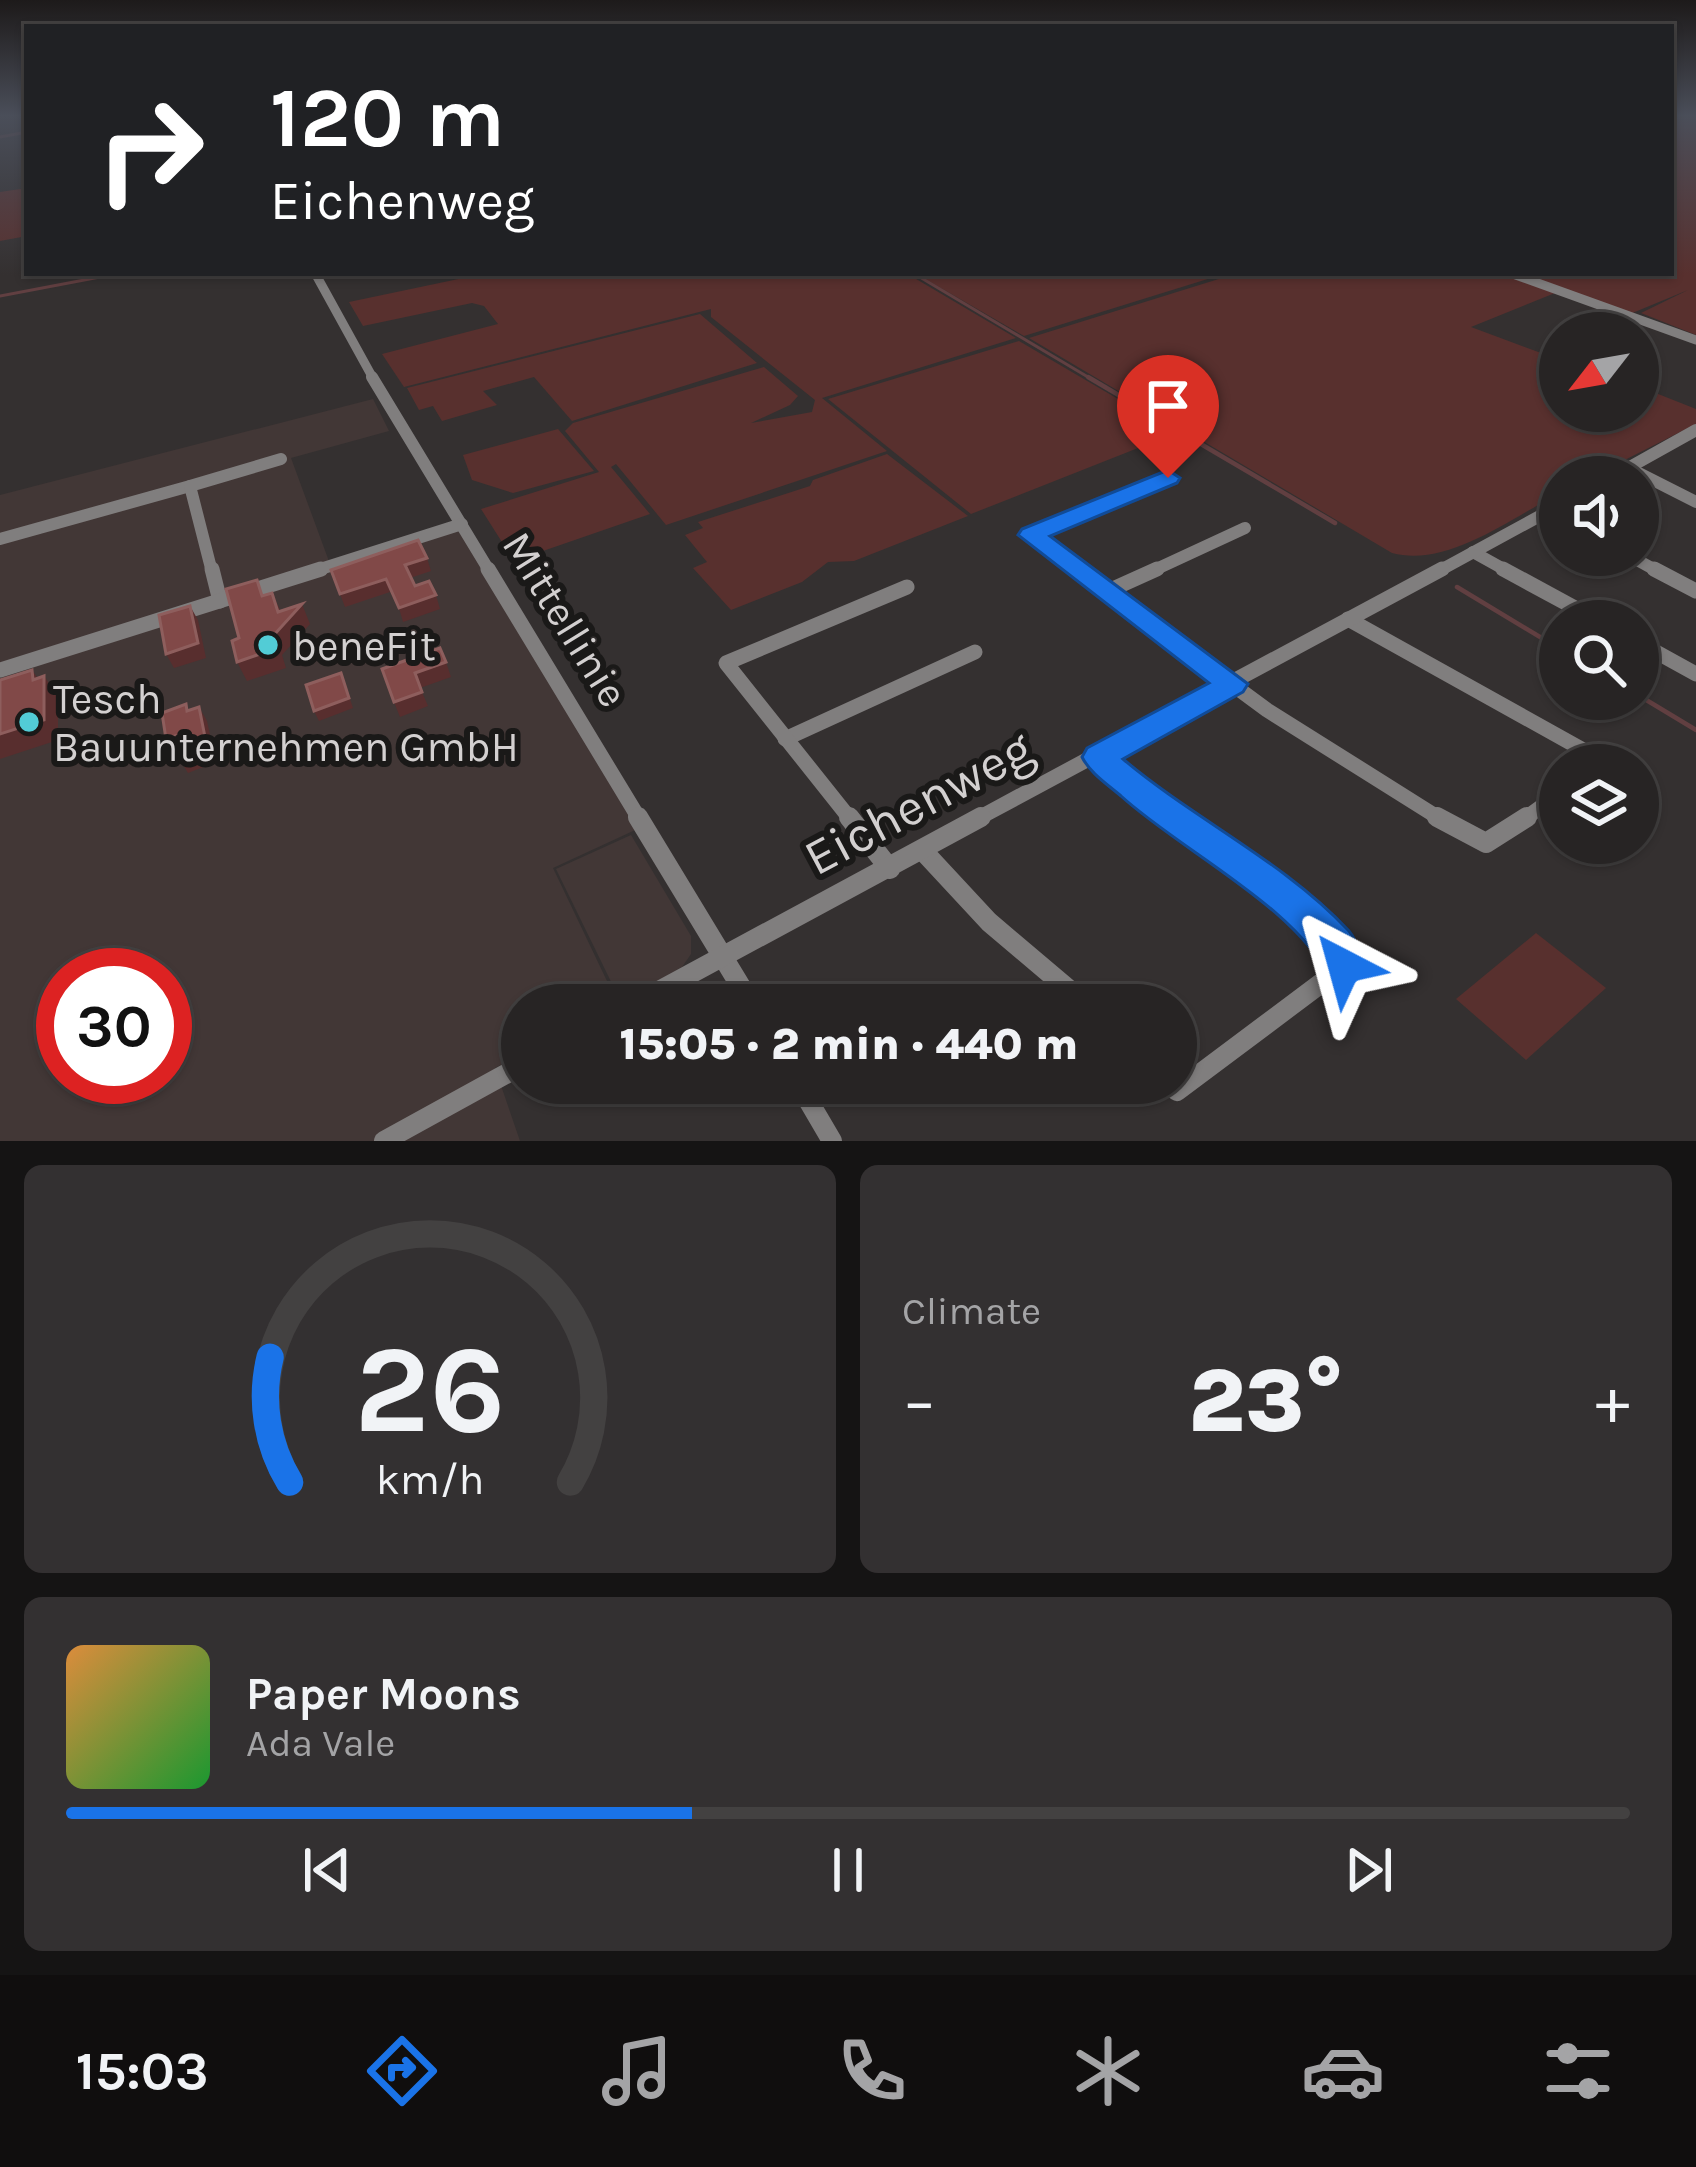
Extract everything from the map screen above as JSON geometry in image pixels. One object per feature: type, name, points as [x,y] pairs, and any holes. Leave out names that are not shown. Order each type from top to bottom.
[{"type":"street","name":"Mittellinie","points":[[317,276],[740,984]]},
{"type":"street","points":[[1518,276],[1696,340]]},
{"type":"street","points":[[1650,456],[1696,430]]},
{"type":"street","points":[[0,539],[281,460]]},
{"type":"street","points":[[1168,478],[1031,535],[1303,734],[1486,843],[1539,809]]},
{"type":"street","points":[[1659,483],[1696,502]]},
{"type":"street","points":[[190,486],[220,601]]},
{"type":"street","name":"Eichenweg","points":[[672,984],[1539,520]]},
{"type":"street","points":[[0,670],[462,524]]},
{"type":"street","points":[[1106,592],[1245,528]]},
{"type":"street","points":[[1473,551],[1562,600]]},
{"type":"street","points":[[1659,571],[1696,591]]},
{"type":"street","points":[[890,869],[725,663],[907,587]]},
{"type":"street","points":[[1348,619],[1572,744]]},
{"type":"street","points":[[785,739],[975,652]]},
{"type":"street","points":[[1659,654],[1696,674]]},
{"type":"street","points":[[1098,757],[1151,803],[1262,881],[1338,946],[1344,966],[1197,1076]]},
{"type":"street","points":[[924,852],[989,922],[1062,984]]},
{"type":"street","points":[[384,1141],[501,1077]]},
{"type":"street","points":[[810,1104],[832,1141]]},
{"type":"shaded area","points":[[1674,168],[1696,168],[1696,335],[1659,320],[1659,312],[1643,312],[1688,290],[1624,312],[1523,276],[1674,276]]},
{"type":"shaded area","points":[[24,188],[24,237],[0,241],[0,192]]},
{"type":"shaded area","points":[[473,276],[911,276],[1016,338],[822,398],[887,451],[666,525],[616,464],[611,467],[650,514],[514,561],[481,509],[599,472],[565,431],[573,423],[764,367],[798,396],[790,405],[751,423],[812,412],[815,400],[711,317],[711,309],[404,387],[382,354],[498,324],[484,306],[472,303],[363,326],[349,302]]},
{"type":"shaded area","points":[[920,276],[1217,276],[1024,336]]},
{"type":"shaded area","points":[[1228,276],[1506,276],[1555,293],[1471,327],[1539,352],[1539,432],[1659,432],[1659,394],[1696,409],[1696,424],[1633,456],[1539,456],[1539,505],[1457,547],[1413,556],[1392,553],[1029,338]]},
{"type":"shaded area","points":[[700,314],[757,363],[572,421],[534,377],[483,391],[497,405],[442,421],[433,406],[419,410],[407,388]]},
{"type":"shaded area","points":[[1019,341],[1176,433],[971,514],[828,399]]},
{"type":"shaded area","points":[[373,399],[389,431],[291,458],[330,564],[462,524],[646,825],[553,868],[608,984],[501,984],[501,1065],[495,1068],[501,1104],[507,1104],[520,1141],[0,1141],[0,495]]},
{"type":"shaded area","points":[[558,429],[594,471],[513,493],[472,480],[463,455]]},
{"type":"shaded area","points":[[887,454],[968,516],[854,561],[828,562],[802,582],[731,610],[693,568],[707,562],[685,535],[703,528],[698,522],[810,486],[813,480]]},
{"type":"shaded area","points":[[631,835],[691,936],[691,954],[682,967],[652,984],[612,984],[556,869]]},
{"type":"shaded area","points":[[1536,933],[1606,988],[1526,1060],[1456,999]]},
{"type":"building","points":[[418,540],[427,558],[405,565],[415,586],[429,581],[436,595],[399,608],[386,579],[340,594],[331,570]]},
{"type":"building","points":[[257,580],[262,596],[272,593],[278,612],[302,604],[273,636],[277,648],[237,662],[232,641],[239,638],[226,589]]},
{"type":"building","points":[[190,606],[198,643],[166,654],[159,615]]},
{"type":"building","points":[[440,648],[446,662],[415,673],[422,692],[394,702],[382,669]]},
{"type":"building","points":[[32,670],[33,680],[44,676],[44,720],[0,734],[0,680]]},
{"type":"building","points":[[341,673],[349,698],[314,711],[306,685]]},
{"type":"building","points":[[186,704],[187,711],[199,707],[207,747],[179,758],[175,736],[166,739],[162,713]]},
{"type":"waterway","points":[[0,296],[105,276]]},
{"type":"waterway","points":[[918,276],[1093,380]]},
{"type":"waterway","points":[[1088,377],[1178,430]]},
{"type":"waterway","points":[[1194,440],[1335,523]]},
{"type":"waterway","points":[[1457,587],[1539,636]]},
{"type":"waterway","points":[[1659,708],[1696,730]]},
{"type":"place","name":"beneFit","points":[[268,645]]},
{"type":"place","name":"Tesch Bauunternehmen GmbH","points":[[29,722]]},
{"type":"route","points":[[1168,478],[1031,535],[1232,684],[1098,757],[1151,803],[1262,881],[1338,946],[1344,966]]}]
